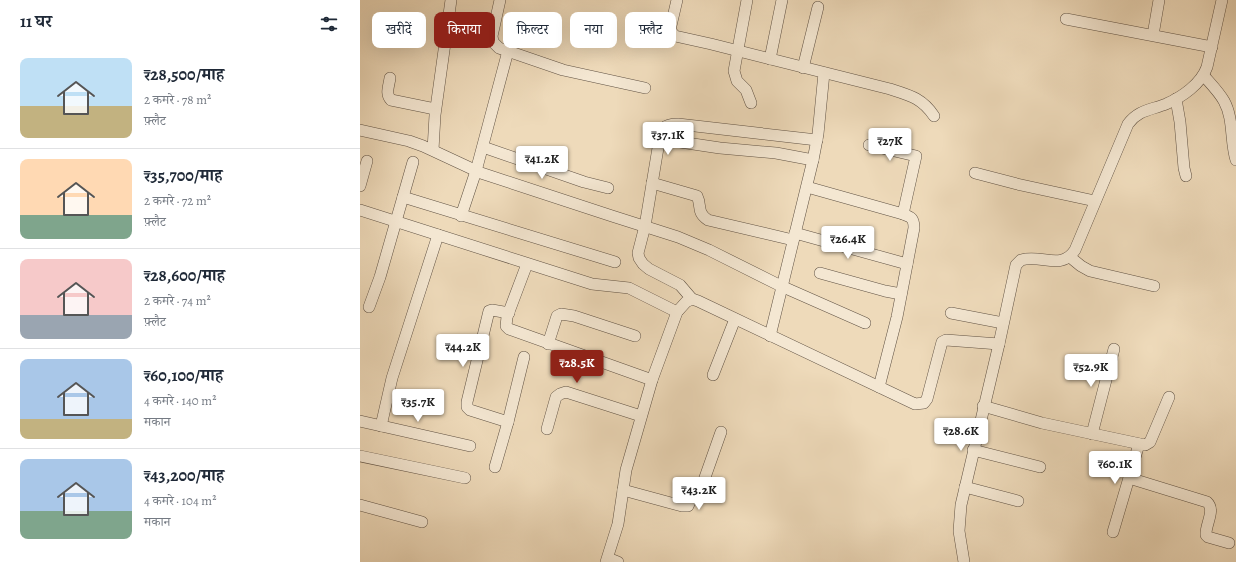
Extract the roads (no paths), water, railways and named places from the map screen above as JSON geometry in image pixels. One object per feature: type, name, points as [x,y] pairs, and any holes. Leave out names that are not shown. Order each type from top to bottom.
[{"type":"street","points":[[433,150],[435,109],[450,0]]},
{"type":"street","points":[[500,0],[492,36],[493,42],[499,48],[564,70],[645,88]]},
{"type":"street","points":[[677,0],[670,30],[675,36],[910,95],[928,107],[934,116]]},
{"type":"street","points":[[747,0],[734,71],[737,81],[746,90],[751,103]]},
{"type":"street","points":[[770,59],[782,0]]},
{"type":"street","points":[[1153,36],[1159,0]]},
{"type":"street","points":[[964,562],[959,525],[961,505],[1016,266],[1021,260],[1036,258],[1058,261],[1070,257],[1075,250],[1128,124],[1133,117],[1143,111],[1166,104],[1176,99],[1199,82],[1204,76],[1222,0]]},
{"type":"street","points":[[803,68],[818,7]]},
{"type":"street","points":[[1066,19],[1212,47]]},
{"type":"street","points":[[461,216],[476,171],[508,51]]},
{"type":"street","points":[[770,336],[813,160],[817,140],[824,73]]},
{"type":"street","points":[[1204,76],[1224,100],[1229,113],[1233,149],[1236,160]]},
{"type":"street","points":[[390,78],[387,93],[391,100],[435,109]]},
{"type":"street","points":[[1176,99],[1186,176]]},
{"type":"street","points":[[817,140],[678,124],[669,124],[665,126],[662,130],[660,139],[645,226],[638,253],[643,264],[649,269],[680,285],[692,299],[915,404],[924,403],[927,399],[942,342],[946,340],[999,344]]},
{"type":"street","points":[[360,130],[409,141],[433,150],[476,171],[678,236],[781,286],[865,323]]},
{"type":"street","points":[[660,139],[720,148],[776,153],[813,160]]},
{"type":"street","points":[[869,145],[916,156],[903,214]]},
{"type":"street","points":[[482,147],[584,182],[608,188]]},
{"type":"street","points":[[360,186],[367,161]]},
{"type":"street","points":[[369,307],[380,277],[413,162]]},
{"type":"street","points":[[975,173],[1095,201]]},
{"type":"street","points":[[652,183],[697,196],[700,212],[703,217],[708,220],[794,236],[907,264]]},
{"type":"street","points":[[807,187],[903,214],[911,217],[914,221],[914,228],[901,294],[879,387]]},
{"type":"street","points":[[403,197],[615,262]]},
{"type":"street","points":[[360,210],[592,284],[629,288],[677,312]]},
{"type":"street","points":[[381,426],[392,378],[438,235]]},
{"type":"street","points":[[1070,257],[1090,271],[1154,286]]},
{"type":"street","points":[[527,264],[509,313],[506,326],[509,329],[652,380]]},
{"type":"street","points":[[820,273],[901,294]]},
{"type":"street","points":[[611,561],[626,470],[652,380],[677,312],[686,302],[692,299]]},
{"type":"street","points":[[508,422],[470,410],[467,407],[467,402],[489,311],[492,310],[509,313]]},
{"type":"street","points":[[951,313],[1003,322]]},
{"type":"street","points":[[548,344],[557,316],[561,314],[574,316],[635,336]]},
{"type":"street","points":[[713,375],[735,319]]},
{"type":"street","points":[[1092,434],[1114,349]]},
{"type":"street","points":[[495,467],[524,357]]},
{"type":"street","points":[[547,429],[556,397],[566,392],[641,416]]},
{"type":"street","points":[[983,406],[1042,423],[1145,445],[1150,442],[1169,397]]},
{"type":"street","points":[[360,421],[470,446]]},
{"type":"street","points":[[623,490],[682,506],[688,506],[696,489],[703,483],[721,432]]},
{"type":"street","points":[[1114,532],[1140,444]]},
{"type":"street","points":[[973,450],[1040,467]]},
{"type":"street","points":[[360,456],[465,478]]},
{"type":"street","points":[[1129,478],[1207,502],[1211,510],[1206,535],[1208,537],[1229,543]]},
{"type":"street","points":[[965,487],[1018,501]]},
{"type":"street","points":[[360,505],[422,522]]}]
